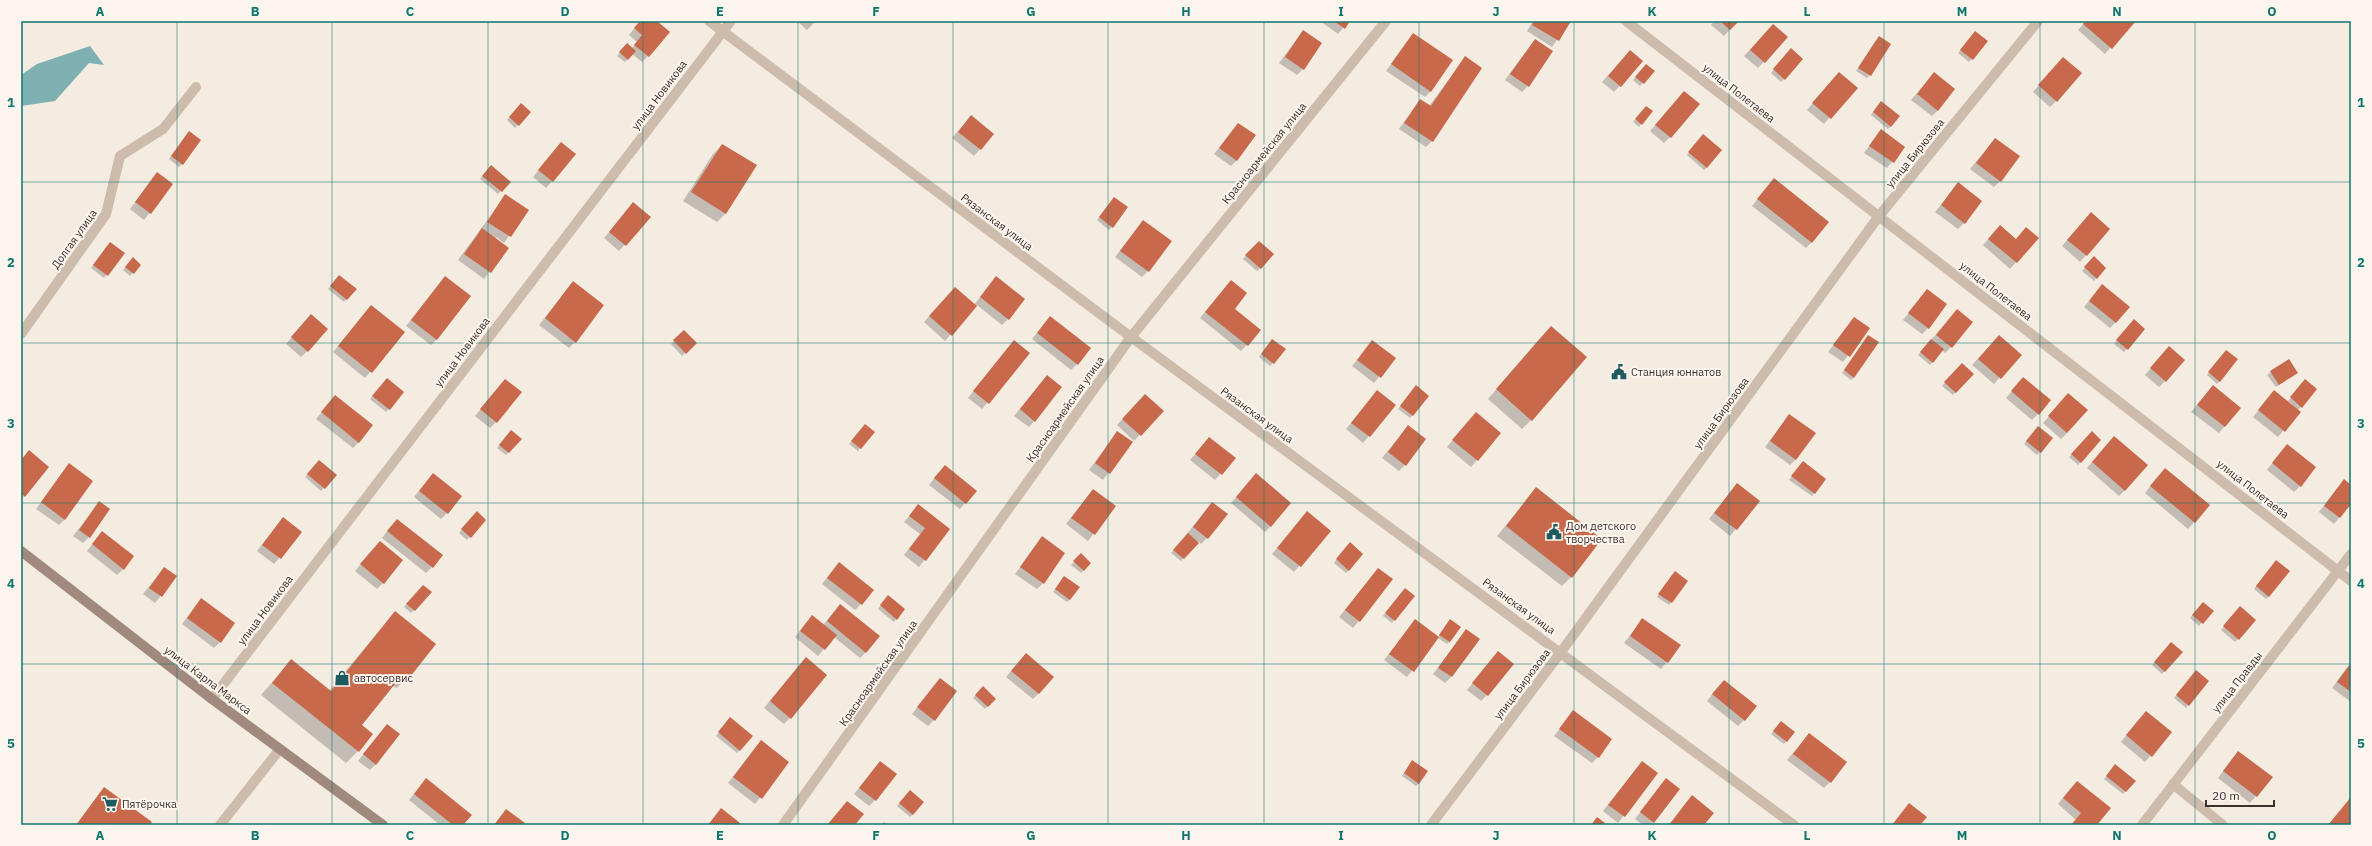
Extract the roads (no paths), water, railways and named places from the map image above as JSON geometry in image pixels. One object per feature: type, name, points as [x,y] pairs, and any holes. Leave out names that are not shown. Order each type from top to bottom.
[{"type":"main road","name":"улица Карла Маркса","points":[[21,551],[212,699],[383,825]]},
{"type":"street","name":"Рязанская улица","points":[[709,21],[722,33],[1131,337],[1561,652],[1794,825]]},
{"type":"street","name":"улица Новикова","points":[[212,699],[731,21]]},
{"type":"street","name":"Красноармейская улица","points":[[782,825],[1131,337],[1386,21]]},
{"type":"street","name":"улица Полетаева","points":[[1626,21],[2351,581]]},
{"type":"street","name":"улица Бирюзова","points":[[1431,825],[1561,652],[1879,216],[2038,21]]},
{"type":"street","name":"Долгая улица","points":[[21,334],[106,214],[120,156],[164,129],[196,87]]},
{"type":"street","name":"улица Правды","points":[[2142,825],[2351,554]]},
{"type":"street","points":[[220,825],[280,749]]},
{"type":"street","points":[[2173,784],[2223,825]]},
{"type":"water","points":[[90,46],[104,65],[89,63],[55,101],[21,106],[21,75],[37,64]]},
{"type":"place","name":"Станция юннатов","points":[[1619,372]]},
{"type":"place","name":"Дом детского творчества","points":[[1554,532]]},
{"type":"place","name":"автосервис","points":[[342,678]]},
{"type":"place","name":"Пятёрочка","points":[[110,804]]}]
